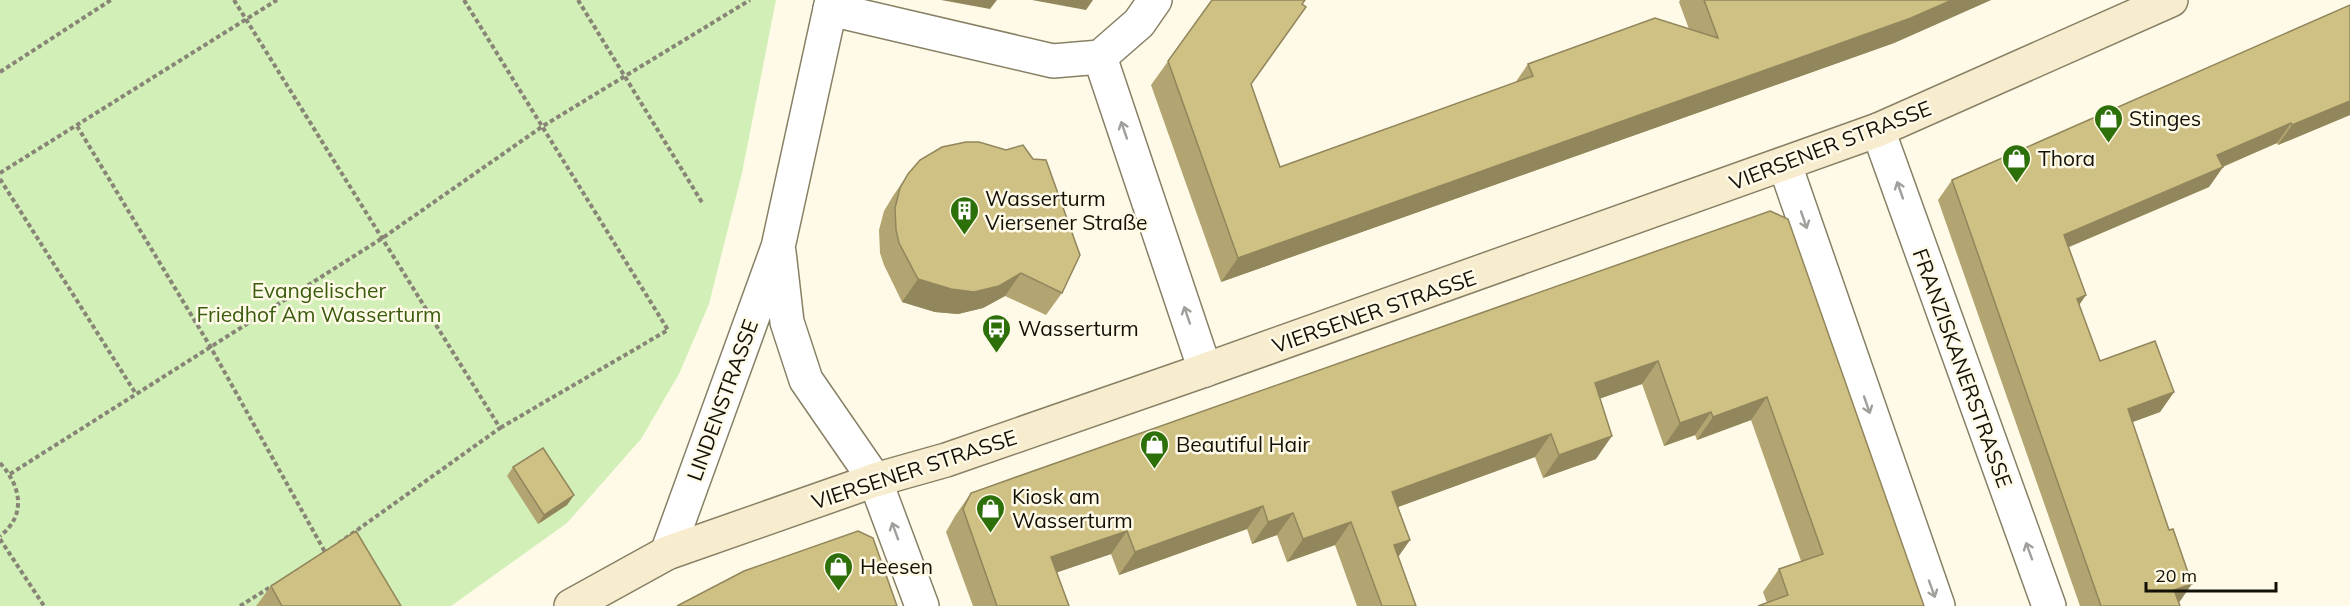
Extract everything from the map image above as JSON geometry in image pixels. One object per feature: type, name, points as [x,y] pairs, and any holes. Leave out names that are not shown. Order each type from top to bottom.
[{"type":"main road","name":"VIERSENER STRASSE","points":[[572,606],[667,553],[876,480],[946,460],[1205,370],[1878,130],[2171,0]]},
{"type":"street","points":[[831,5],[1053,61],[1100,57],[1138,23],[1155,0]]},
{"type":"street","name":"LINDENSTRASSE","points":[[667,553],[778,247],[831,5]]},
{"type":"street","points":[[1100,57],[1205,370]]},
{"type":"street","name":"FRANZISKANERSTRASSE","points":[[1878,130],[2049,606]]},
{"type":"street","points":[[1785,165],[1938,606]]},
{"type":"street","name":"LINDENSTRASSE","points":[[778,247],[787,322],[806,380],[876,480],[922,606]]},
{"type":"path","points":[[0,72],[111,0]]},
{"type":"path","points":[[234,0],[500,428]]},
{"type":"path","points":[[0,174],[277,0]]},
{"type":"path","points":[[335,545],[500,428],[668,330],[464,0]]},
{"type":"path","points":[[578,0],[703,204]]},
{"type":"path","points":[[10,474],[381,239],[543,126],[750,0]]},
{"type":"path","points":[[77,126],[210,346],[326,552],[316,558]]},
{"type":"path","points":[[0,179],[136,394]]},
{"type":"path","points":[[0,463],[10,474],[17,488],[18,503],[15,518],[0,538],[44,606]]},
{"type":"path","points":[[240,606],[278,582]]},
{"type":"green space","name":"Evangelischer Friedhof Am Wasserturm","points":[[0,0],[776,0],[742,173],[709,304],[679,374],[641,439],[567,523],[451,606],[0,606]]},
{"type":"building","points":[[1212,0],[1305,0],[1302,4],[1306,7],[1251,84],[1280,167],[1533,76],[1528,64],[1655,18],[1718,38],[1704,0],[1952,0],[1911,18],[1238,258],[1168,61]]},
{"type":"building","points":[[2350,5],[2350,101],[2292,125],[2291,123],[2217,155],[2223,167],[2064,235],[2086,295],[2077,299],[2100,361],[2155,341],[2174,392],[2128,409],[2169,530],[2173,529],[2192,584],[2174,590],[2180,606],[2101,606],[1952,180]]},
{"type":"building","name":"Wasserturm Viersener Straße","points":[[979,142],[1006,150],[1023,145],[1033,159],[1046,160],[1080,255],[1062,293],[1021,273],[999,286],[974,292],[951,289],[918,279],[899,243],[896,230],[895,208],[900,188],[920,160],[942,147]]},
{"type":"building","points":[[1770,211],[1788,219],[1924,606],[1758,606],[1788,595],[1779,569],[1823,554],[1767,397],[1713,417],[1711,412],[1680,423],[1658,361],[1595,383],[1612,436],[1559,455],[1551,434],[1392,492],[1410,540],[1394,545],[1416,606],[1382,606],[1351,522],[1303,539],[1293,513],[1268,522],[1263,506],[1135,552],[1127,531],[1051,557],[1069,606],[997,606],[963,509],[971,493]]},
{"type":"building","points":[[543,448],[574,495],[544,515],[513,467]]},
{"type":"building","points":[[356,531],[401,606],[282,606],[271,586]]},
{"type":"building","points":[[858,531],[873,538],[897,606],[677,606],[744,571]]},
{"type":"place","name":"Stinges","points":[[2108,144]]},
{"type":"place","name":"Thora","points":[[2017,184]]},
{"type":"place","name":"Wasserturm Viersener Straße","points":[[964,236]]},
{"type":"place","name":"Wasserturm","points":[[997,354]]},
{"type":"place","name":"Beautiful Hair","points":[[1155,470]]},
{"type":"place","name":"Kiosk am Wasserturm","points":[[991,534]]},
{"type":"place","name":"Heesen","points":[[839,592]]}]
